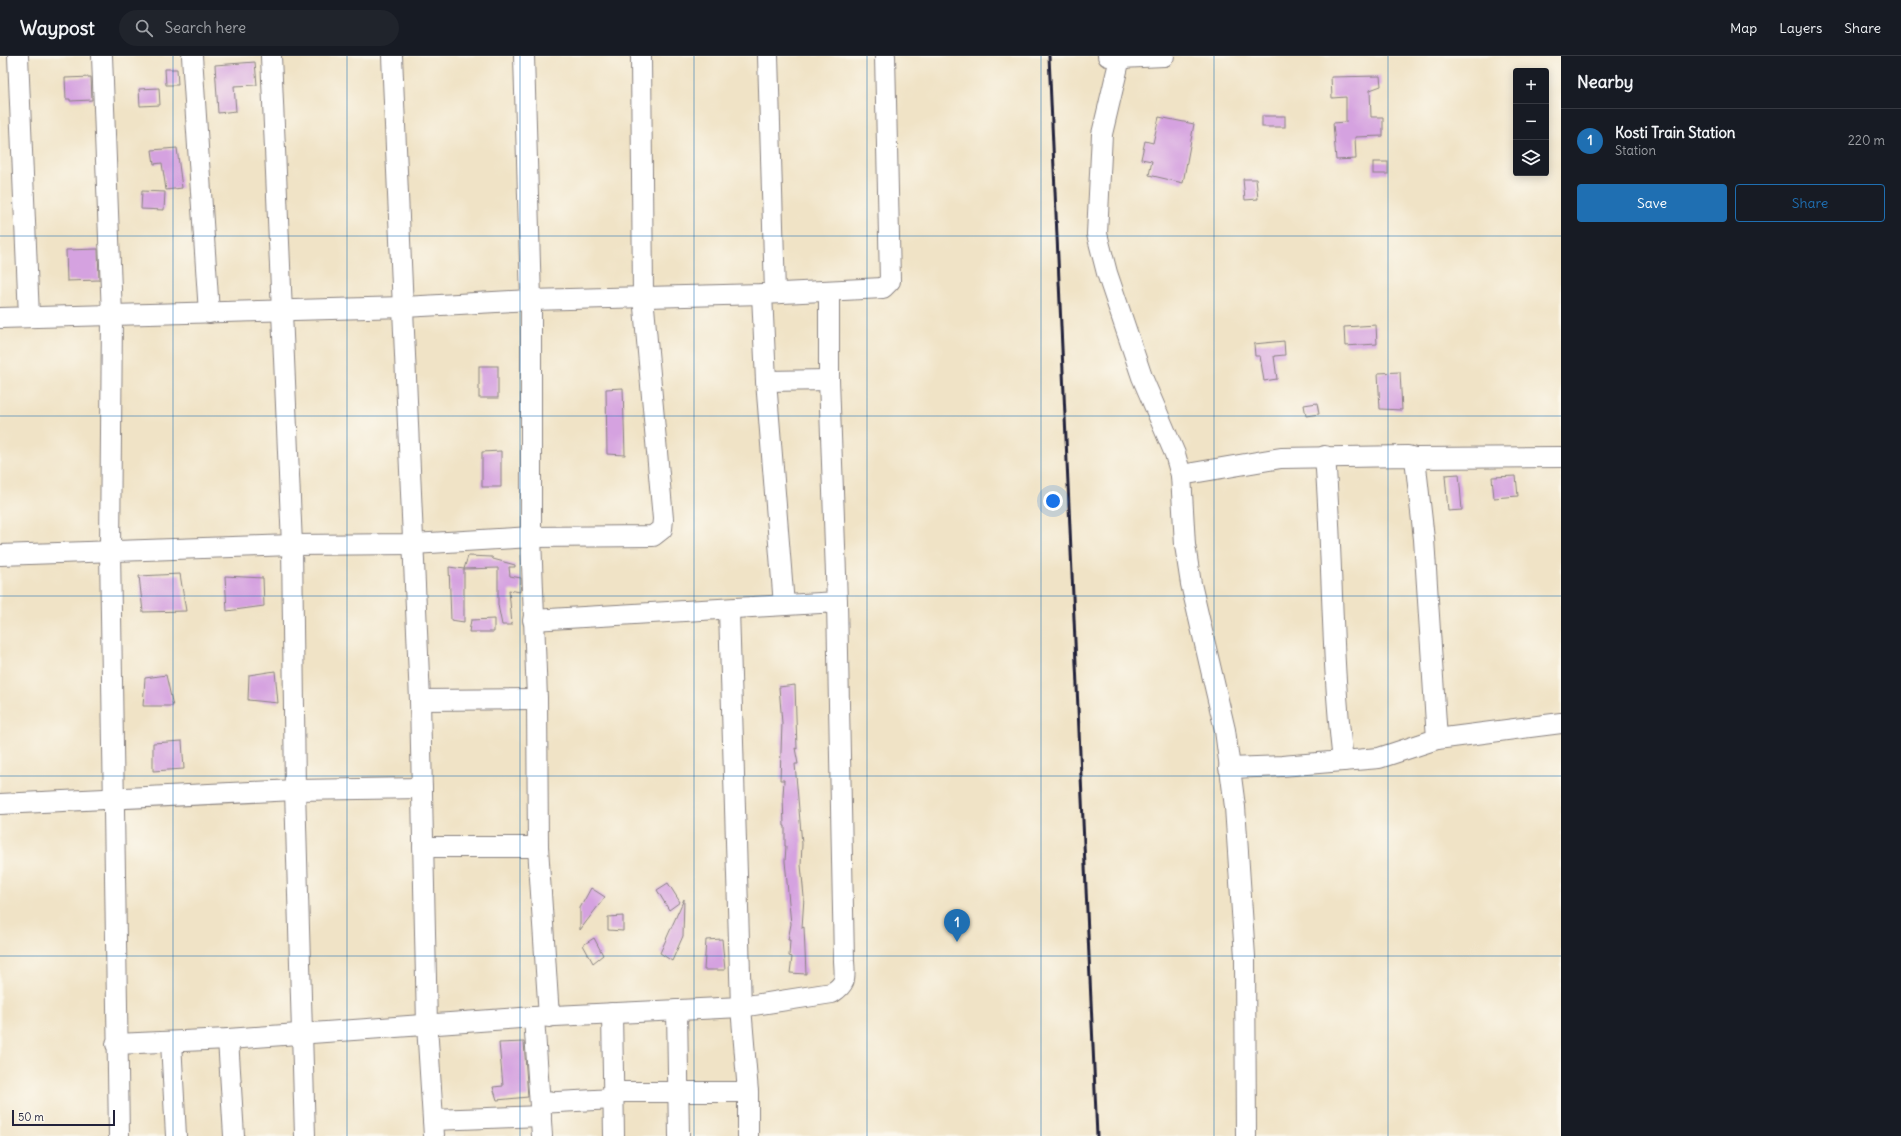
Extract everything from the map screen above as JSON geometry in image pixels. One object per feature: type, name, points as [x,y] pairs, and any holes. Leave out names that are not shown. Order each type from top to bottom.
[{"type":"street","points":[[18,56],[29,318]]},
{"type":"street","points":[[102,56],[112,316],[110,550],[118,1136]]},
{"type":"street","points":[[192,56],[209,313]]},
{"type":"street","points":[[271,56],[292,545],[295,790],[305,1136]]},
{"type":"street","points":[[392,56],[420,700],[427,1025],[433,1128],[614,1095],[678,1092],[748,1092]]},
{"type":"street","points":[[524,56],[531,300],[532,537],[537,699],[541,1017],[540,1109],[542,1136]]},
{"type":"street","points":[[0,555],[110,550],[292,545],[413,544],[532,537],[653,536],[662,529],[663,519],[643,296],[641,56]]},
{"type":"street","points":[[768,56],[769,293],[766,382],[784,605]]},
{"type":"street","points":[[0,318],[404,307],[531,300],[883,288],[890,281],[885,56]]},
{"type":"street","points":[[1164,56],[1114,57],[1102,134],[1097,234],[1107,274],[1142,377],[1175,454],[1181,475],[1185,545],[1191,584],[1225,730],[1235,807],[1245,957],[1246,1136]]},
{"type":"street","points":[[116,1044],[228,1039],[541,1017],[741,1007],[832,993],[841,987],[846,979],[844,961],[837,602],[829,380],[829,291]]},
{"type":"street","points":[[766,382],[829,380]]},
{"type":"street","points":[[1181,475],[1281,458],[1325,456],[1408,456],[1415,458],[1561,457]]},
{"type":"street","points":[[1325,456],[1331,525],[1333,650],[1343,761]]},
{"type":"street","points":[[1415,458],[1424,539],[1438,738]]},
{"type":"street","points":[[534,620],[729,610],[837,602]]},
{"type":"street","points":[[729,610],[741,1007],[748,1092],[748,1136]]},
{"type":"street","points":[[420,700],[537,699]]},
{"type":"street","points":[[1229,768],[1282,766],[1379,758],[1438,738],[1561,723]]},
{"type":"street","points":[[0,804],[295,790],[422,788]]},
{"type":"street","points":[[423,847],[538,847]]},
{"type":"street","points":[[677,1010],[679,1136]]},
{"type":"street","points":[[612,1013],[614,1136]]},
{"type":"street","points":[[228,1039],[234,1136]]},
{"type":"street","points":[[171,1042],[176,1136]]},
{"type":"building","points":[[255,62],[257,85],[234,86],[236,111],[218,113],[215,65]]},
{"type":"building","points":[[165,69],[177,69],[178,85],[166,85]]},
{"type":"building","points":[[1380,76],[1381,86],[1370,90],[1371,117],[1383,117],[1383,136],[1355,137],[1356,159],[1336,160],[1333,123],[1346,122],[1346,97],[1332,98],[1331,77]]},
{"type":"building","points":[[91,77],[92,100],[70,101],[70,99],[66,99],[65,78]]},
{"type":"building","points":[[159,88],[160,105],[140,106],[139,89]]},
{"type":"building","points":[[1262,116],[1285,116],[1285,127],[1262,127]]},
{"type":"building","points":[[1159,117],[1194,124],[1183,183],[1149,175],[1152,161],[1141,159],[1145,141],[1153,143]]},
{"type":"building","points":[[177,148],[182,188],[166,190],[162,163],[154,164],[152,150]]},
{"type":"building","points":[[1373,162],[1388,162],[1388,174],[1373,174]]},
{"type":"building","points":[[1243,179],[1256,179],[1258,199],[1245,200]]},
{"type":"building","points":[[142,191],[165,192],[164,210],[141,209]]},
{"type":"building","points":[[98,249],[99,280],[67,281],[66,250]]},
{"type":"building","points":[[1376,325],[1377,344],[1345,346],[1344,327]]},
{"type":"building","points":[[1284,341],[1285,355],[1274,356],[1277,379],[1264,381],[1260,356],[1255,356],[1254,344]]},
{"type":"building","points":[[479,366],[498,366],[498,398],[479,398]]},
{"type":"building","points":[[1400,372],[1402,410],[1380,409],[1378,373]]},
{"type":"building","points":[[623,388],[625,455],[607,454],[606,389]]},
{"type":"building","points":[[1317,403],[1319,414],[1306,416],[1304,405]]},
{"type":"building","points":[[501,451],[501,487],[482,487],[482,452]]},
{"type":"building","points":[[1459,474],[1462,510],[1448,511],[1445,475]]},
{"type":"building","points":[[1516,476],[1518,496],[1494,498],[1492,477]]},
{"type":"building","points":[[468,556],[492,557],[493,559],[515,565],[515,567],[509,567],[510,576],[521,578],[521,582],[520,592],[509,590],[512,625],[502,625],[498,605],[498,568],[464,569]]},
{"type":"building","points":[[449,567],[464,569],[464,622],[451,620]]},
{"type":"building","points":[[180,574],[186,611],[143,612],[139,576]]},
{"type":"building","points":[[225,576],[263,578],[264,606],[227,611]]},
{"type":"building","points":[[494,619],[494,632],[469,632],[471,620]]},
{"type":"building","points":[[275,671],[278,703],[248,700],[249,675]]},
{"type":"building","points":[[166,675],[173,706],[143,706],[145,678]]},
{"type":"building","points":[[795,685],[797,749],[795,748],[798,764],[795,764],[802,844],[801,865],[804,897],[802,928],[804,927],[806,974],[790,973],[792,957],[789,956],[790,940],[788,940],[791,924],[785,861],[784,780],[780,780],[782,723],[779,687]]},
{"type":"building","points":[[182,741],[184,769],[153,771],[153,743]]},
{"type":"building","points":[[668,883],[680,902],[669,910],[657,890]]},
{"type":"building","points":[[591,888],[605,897],[580,930],[580,908]]},
{"type":"building","points":[[684,899],[683,936],[672,961],[660,953]]},
{"type":"building","points":[[623,916],[623,931],[608,930],[608,917]]},
{"type":"building","points":[[594,938],[603,955],[593,963],[583,945]]},
{"type":"building","points":[[722,939],[725,970],[704,970],[706,940]]},
{"type":"building","points":[[524,1042],[528,1097],[497,1100],[493,1087],[503,1086],[499,1043]]},
{"type":"railway","points":[[1049,56],[1097,1136]]},
{"type":"place","name":"Kosti Train Station","points":[[957,942]]}]
